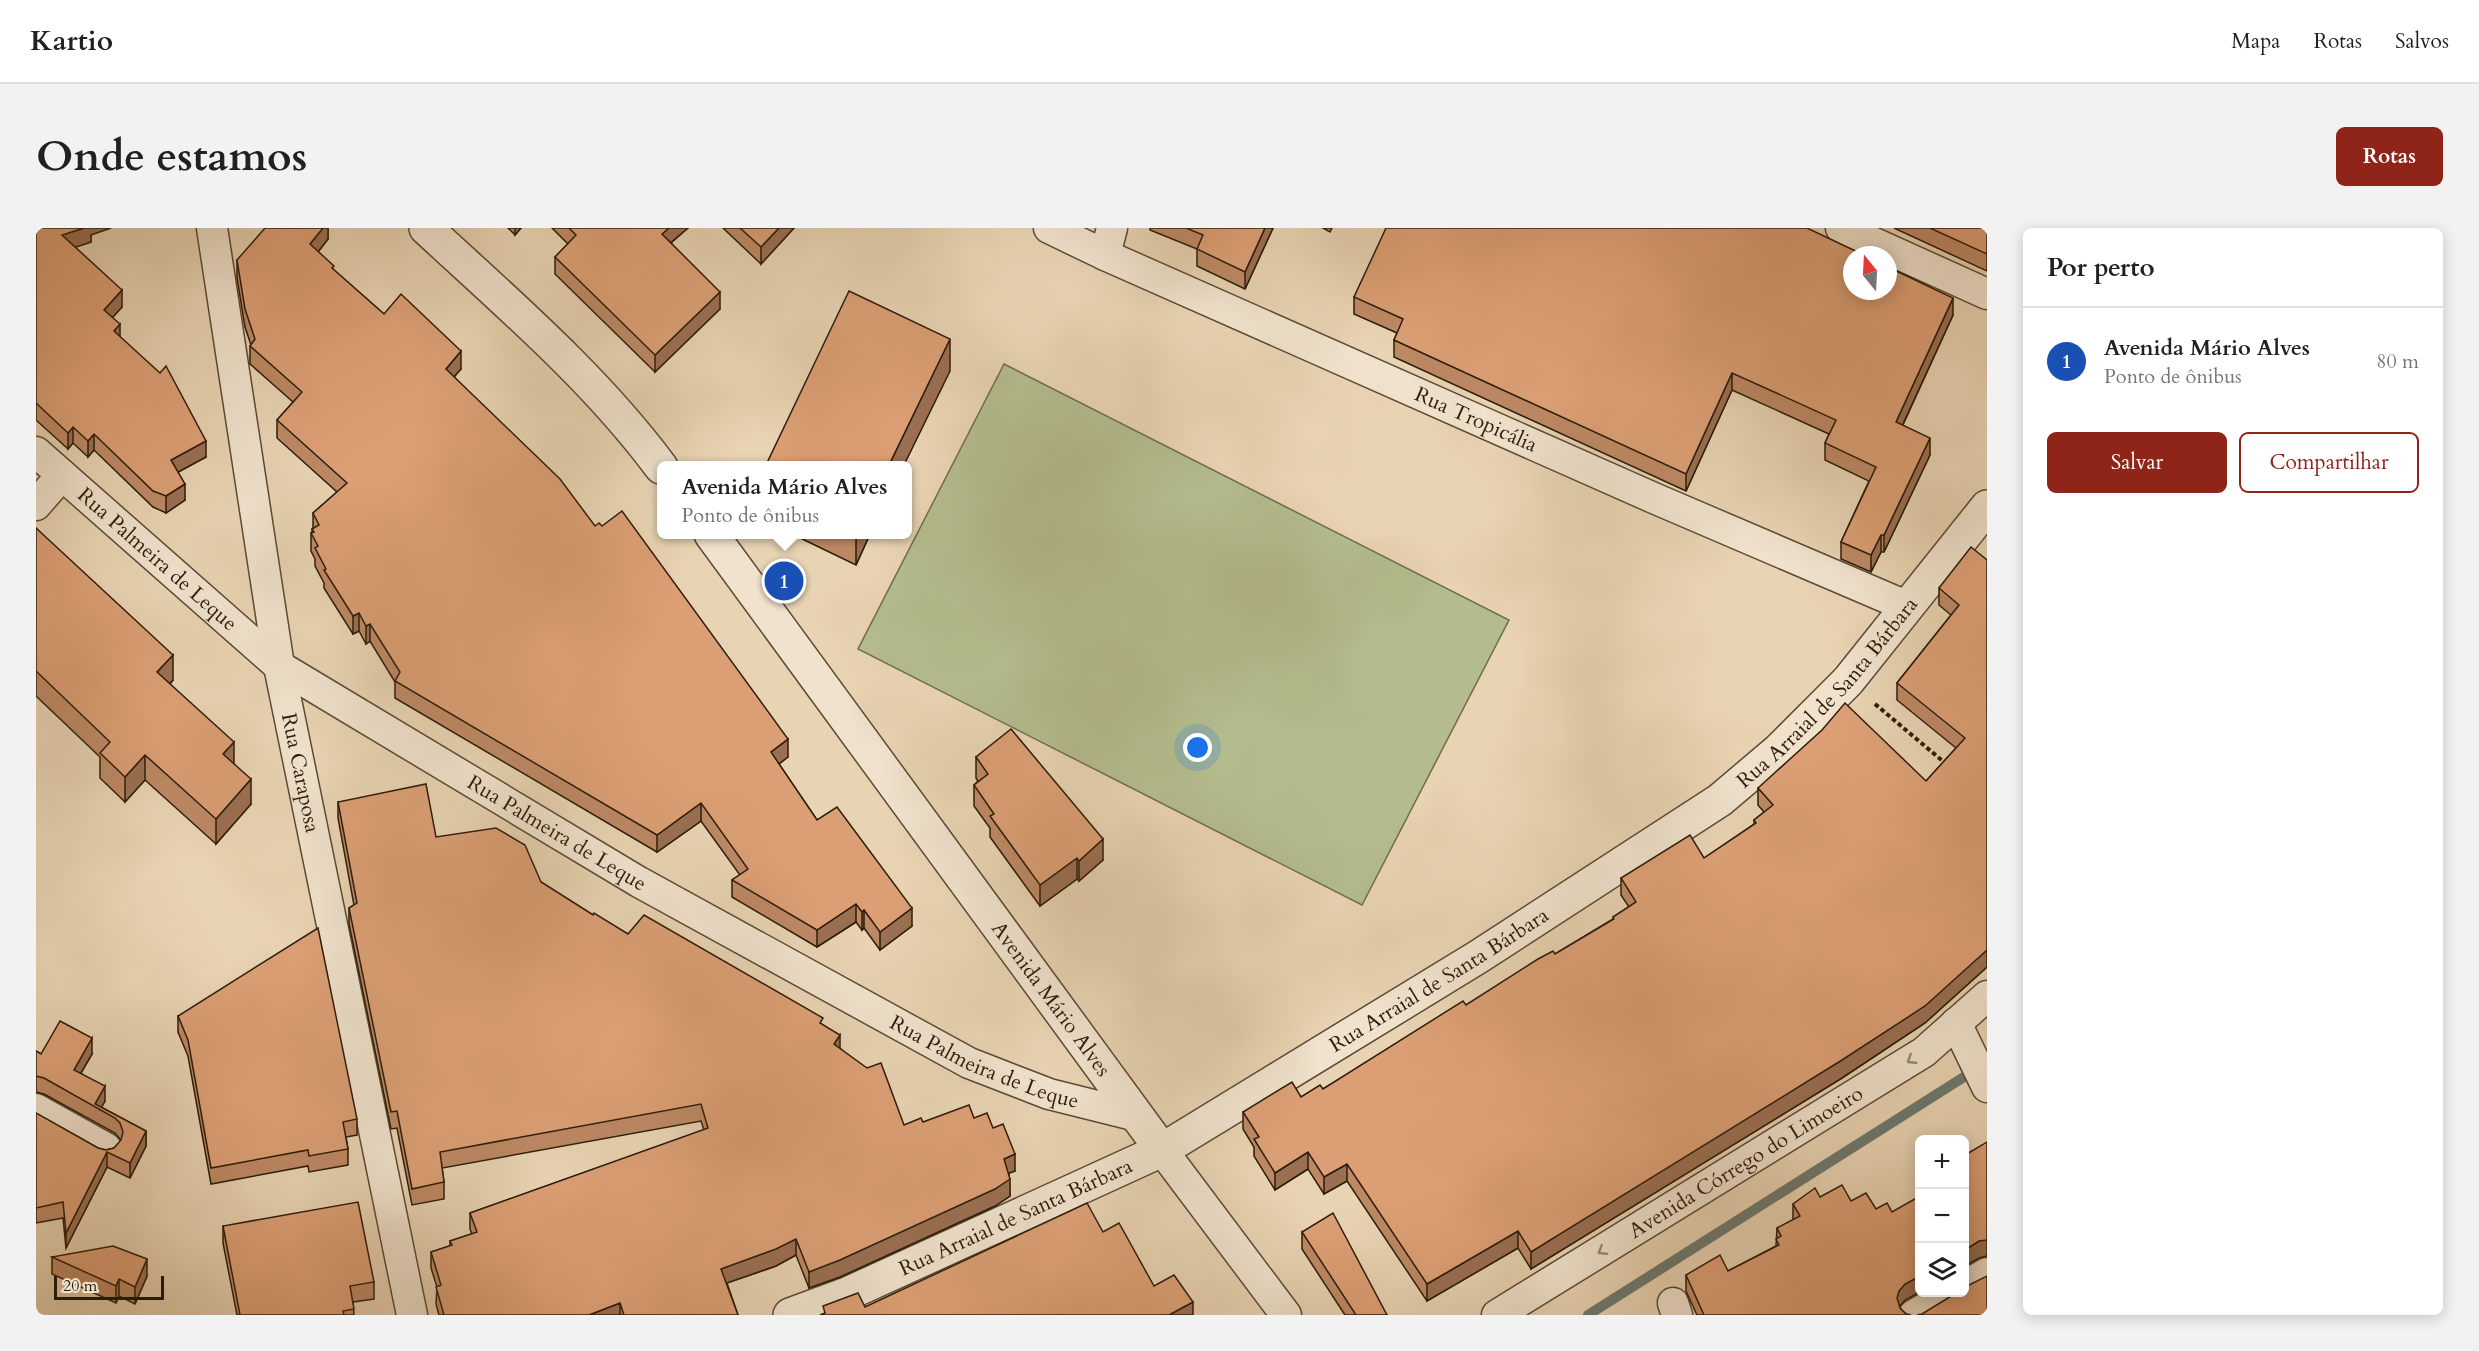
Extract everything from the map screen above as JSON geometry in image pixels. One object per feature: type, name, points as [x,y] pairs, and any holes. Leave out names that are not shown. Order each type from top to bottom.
[{"type":"street","name":"Rua Caraposa","points":[[212,228],[279,666],[412,1315]]},
{"type":"street","points":[[426,228],[542,334],[630,425],[657,462]]},
{"type":"street","name":"Rua Tropicália","points":[[1049,228],[1109,242],[1656,499],[1906,606]]},
{"type":"street","points":[[1841,228],[1987,294]]},
{"type":"street","name":"Rua Palmeira de Leque","points":[[36,452],[279,666],[639,882],[969,1064],[1049,1094],[1137,1116]]},
{"type":"street","points":[[36,505],[62,475]]},
{"type":"street","name":"Rua Arraial de Santa Bárbara","points":[[790,1315],[847,1294],[1162,1150],[1478,957],[1720,800],[1779,750],[1848,681],[1987,507]]},
{"type":"street","name":"Avenida Mário Alves","points":[[715,539],[1162,1150],[1286,1315]]},
{"type":"street","name":"Avenida Córrego do Limoeiro","points":[[1497,1315],[1924,1052],[1987,996]]},
{"type":"street","points":[[1956,1023],[1987,1087]]},
{"type":"street","points":[[36,1109],[106,1148]]},
{"type":"street","points":[[1969,1284],[1987,1274]]},
{"type":"street","points":[[1914,1315],[1946,1297]]},
{"type":"path","points":[[1848,681],[1952,769]]},
{"type":"green space","points":[[1004,364],[1509,620],[1362,905],[858,649]]},
{"type":"building","points":[[36,228],[84,228],[62,235],[122,290],[104,310],[120,324],[114,331],[160,373],[166,366],[206,441],[171,460],[185,484],[166,496],[153,491],[94,434],[88,441],[73,427],[68,433],[36,403]]},
{"type":"building","points":[[265,228],[323,228],[310,244],[334,266],[332,268],[384,314],[401,294],[461,351],[446,369],[560,479],[595,526],[599,523],[602,526],[622,511],[788,739],[771,752],[817,820],[837,807],[912,908],[880,932],[864,910],[862,912],[856,904],[817,930],[732,880],[748,869],[701,803],[657,835],[395,681],[400,672],[370,624],[366,626],[359,613],[353,616],[324,570],[326,569],[315,548],[318,546],[311,533],[314,532],[312,529],[319,525],[313,513],[347,483],[277,420],[302,392],[250,346],[255,339],[245,309],[237,260]]},
{"type":"building","points":[[569,228],[669,228],[662,234],[720,292],[655,355],[555,257],[576,235]]},
{"type":"building","points":[[740,228],[779,228],[761,247]]},
{"type":"building","points":[[1186,228],[1265,228],[1245,272],[1197,249],[1203,235]]},
{"type":"building","points":[[1386,228],[1807,228],[1845,246],[1843,246],[1843,300],[1897,300],[1897,271],[1953,298],[1896,422],[1930,438],[1884,535],[1881,535],[1871,555],[1841,542],[1876,467],[1825,443],[1836,420],[1732,373],[1686,474],[1394,340],[1403,319],[1354,297]]},
{"type":"building","points":[[1930,228],[1987,228],[1987,254]]},
{"type":"building","points":[[849,291],[950,339],[891,461],[768,461]]},
{"type":"building","points":[[36,528],[173,655],[157,672],[234,742],[223,754],[251,779],[216,819],[145,755],[125,777],[100,753],[110,742],[36,671]]},
{"type":"building","points":[[1971,547],[1987,560],[1987,950],[1925,1006],[1842,1060],[1531,1252],[1518,1231],[1427,1284],[1347,1164],[1324,1177],[1308,1152],[1275,1173],[1254,1139],[1259,1137],[1243,1112],[1292,1082],[1301,1097],[1320,1085],[1323,1089],[1463,1001],[1466,1005],[1538,959],[1553,951],[1555,954],[1614,919],[1613,917],[1636,902],[1621,878],[1690,835],[1704,858],[1756,823],[1754,820],[1773,805],[1758,788],[1822,730],[1845,703],[1926,781],[1965,738],[1897,683],[1959,605],[1939,588]]},
{"type":"building","points":[[1011,729],[1103,839],[1079,861],[1077,858],[1040,885],[990,816],[994,814],[974,785],[988,774],[976,757]]},
{"type":"building","points":[[426,784],[436,837],[496,828],[525,845],[541,882],[593,915],[594,913],[628,934],[644,915],[823,1018],[820,1023],[840,1035],[834,1044],[867,1068],[881,1063],[904,1125],[921,1118],[923,1122],[969,1105],[974,1118],[987,1113],[993,1128],[1003,1124],[1015,1154],[1004,1159],[1010,1179],[995,1189],[809,1272],[796,1239],[776,1249],[721,1269],[738,1315],[624,1315],[620,1303],[589,1315],[444,1315],[436,1287],[441,1285],[431,1252],[452,1245],[450,1241],[477,1232],[470,1213],[708,1128],[701,1104],[440,1152],[444,1182],[412,1189],[397,1111],[391,1112],[349,908],[357,903],[338,802]]},
{"type":"building","points":[[318,928],[357,1119],[343,1122],[348,1149],[309,1156],[308,1150],[211,1168],[188,1040],[178,1016]]},
{"type":"building","points":[[60,1021],[92,1038],[74,1070],[105,1086],[95,1104],[146,1131],[130,1163],[107,1152],[66,1233],[63,1202],[36,1208],[36,1113],[98,1148],[106,1150],[114,1148],[121,1140],[123,1132],[120,1123],[115,1118],[44,1078],[36,1076],[36,1051],[41,1054]]},
{"type":"building","points":[[1987,1142],[1987,1240],[1979,1241],[1969,1247],[1969,1189],[1969,1153]]},
{"type":"building","points":[[1842,1185],[1851,1201],[1866,1193],[1876,1209],[1887,1203],[1892,1212],[1915,1199],[1915,1279],[1905,1284],[1897,1298],[1900,1308],[1906,1314],[1911,1315],[1704,1315],[1686,1275],[1720,1255],[1728,1271],[1779,1245],[1776,1239],[1781,1236],[1777,1228],[1800,1216],[1793,1204],[1815,1188],[1820,1197]]},
{"type":"building","points":[[358,1202],[374,1282],[350,1286],[354,1309],[343,1311],[344,1315],[240,1315],[223,1226]]},
{"type":"building","points":[[1087,1203],[1103,1232],[1119,1223],[1154,1286],[1174,1275],[1193,1302],[1169,1315],[820,1315],[825,1313],[823,1306],[858,1293],[865,1307]]},
{"type":"building","points":[[1333,1213],[1387,1315],[1356,1315],[1302,1232]]},
{"type":"building","points":[[113,1246],[147,1259],[135,1287],[119,1279],[116,1286],[52,1257]]},
{"type":"building","points":[[1987,1276],[1987,1315],[1917,1315],[1950,1297],[1969,1297],[1969,1285]]},
{"type":"waterway","points":[[1588,1315],[1975,1070]]},
{"type":"place","name":"Avenida Mário Alves","points":[[784,581]]}]
